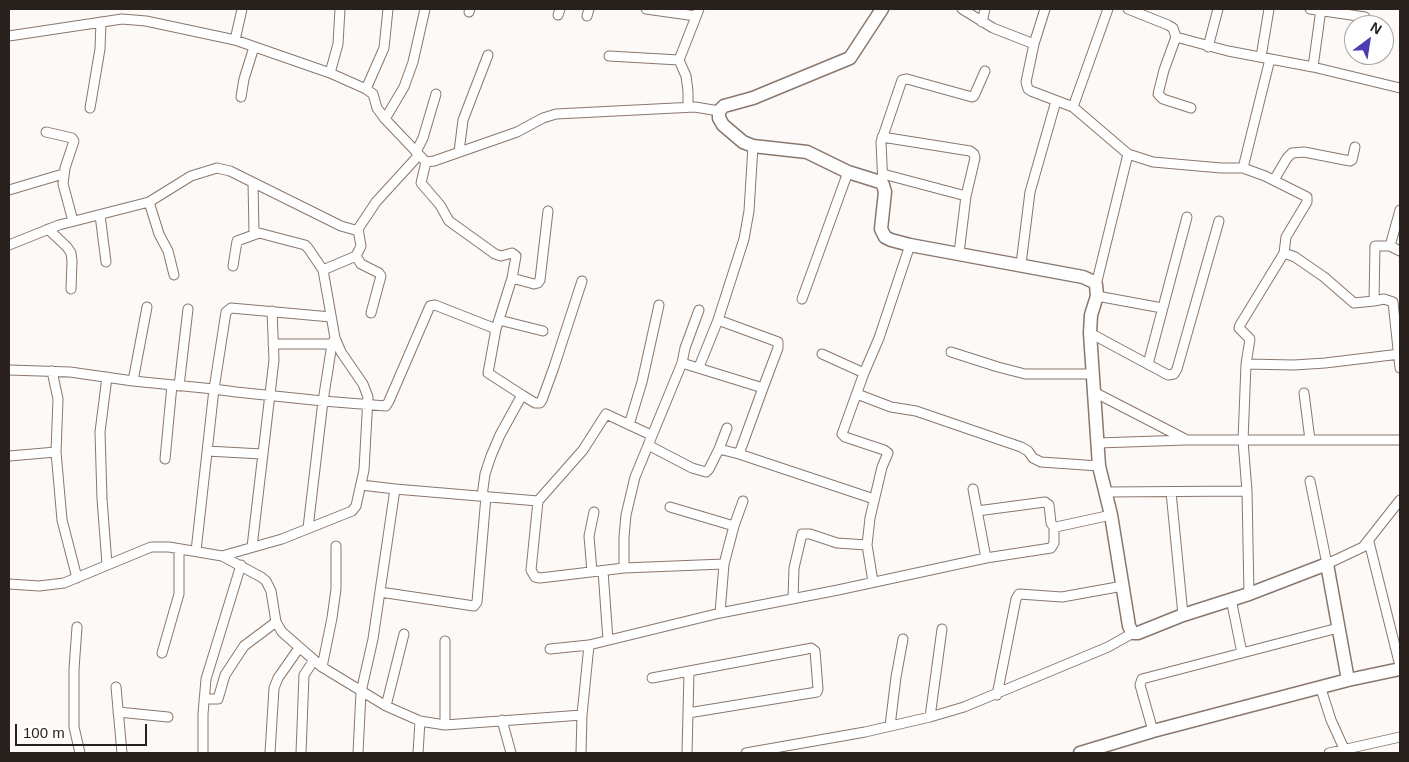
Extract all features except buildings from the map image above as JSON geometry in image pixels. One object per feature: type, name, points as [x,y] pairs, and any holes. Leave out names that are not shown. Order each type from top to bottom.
[{"type":"street","points":[[122,19],[124,9]]},
{"type":"street","points":[[235,40],[242,9]]},
{"type":"street","points":[[330,73],[338,44],[340,9]]},
{"type":"street","points":[[366,88],[384,48],[388,9]]},
{"type":"street","points":[[385,119],[404,88],[413,62],[424,9]]},
{"type":"street","points":[[646,9],[698,12],[679,60],[686,76],[688,107]]},
{"type":"street","points":[[882,9],[850,58],[753,98],[724,106],[719,111],[719,118],[732,134],[753,146],[803,151],[848,172],[875,180],[883,179],[966,196]]},
{"type":"street","points":[[962,9],[982,22],[1034,44]]},
{"type":"street","points":[[982,22],[985,9]]},
{"type":"street","points":[[1045,9],[1027,74],[1026,82],[1028,89],[1073,108],[1128,154],[1152,162],[1243,168],[1303,193],[1307,198],[1286,237],[1284,254],[1239,328],[1250,339],[1246,364],[1243,441],[1247,491],[1250,594]]},
{"type":"street","points":[[1073,108],[1108,9]]},
{"type":"street","points":[[1128,9],[1171,27],[1175,32],[1176,37],[1164,70],[1158,94],[1163,99],[1191,108]]},
{"type":"street","points":[[1208,47],[1218,9]]},
{"type":"street","points":[[1243,168],[1265,58],[1269,9]]},
{"type":"street","points":[[1310,9],[1353,15]]},
{"type":"street","points":[[1313,67],[1321,10]]},
{"type":"street","points":[[9,36],[122,19],[146,21],[235,40],[330,73],[366,88],[373,94],[377,108],[385,119],[420,156],[434,161],[517,132],[543,118],[556,114],[688,107],[719,111]]},
{"type":"street","points":[[90,108],[98,59],[101,22]]},
{"type":"street","points":[[1176,37],[1208,47],[1313,67],[1400,88]]},
{"type":"street","points":[[241,97],[244,79],[254,47]]},
{"type":"street","points":[[459,152],[465,114],[488,54]]},
{"type":"street","points":[[608,56],[679,60]]},
{"type":"street","points":[[985,71],[972,97],[907,79],[902,80],[882,137],[881,153],[885,192],[881,222],[882,233],[891,240],[910,245],[1021,264],[1083,277],[1090,280],[1096,291],[1162,308]]},
{"type":"street","points":[[436,94],[423,138],[420,156],[421,183],[440,205],[449,221],[498,255],[512,252],[516,256],[488,373],[535,403],[540,403],[582,281]]},
{"type":"street","points":[[1021,264],[1030,192],[1056,101]]},
{"type":"street","points":[[46,132],[72,138],[74,141],[64,174],[63,184],[73,221]]},
{"type":"street","points":[[882,137],[973,152],[975,158],[966,196],[959,254]]},
{"type":"street","points":[[699,367],[718,320],[747,224],[753,146]]},
{"type":"street","points":[[1274,180],[1286,158],[1292,154],[1304,152],[1350,161],[1352,160],[1355,147]]},
{"type":"street","points":[[1128,154],[1096,291],[1091,315],[1090,333],[1100,466],[1129,626],[1133,634]]},
{"type":"street","points":[[322,270],[356,256],[361,246],[358,229],[376,202],[420,156]]},
{"type":"street","points":[[9,245],[73,221],[149,202],[191,176],[208,170],[224,169],[341,226],[351,230],[358,229]]},
{"type":"street","points":[[802,299],[848,172]]},
{"type":"street","points":[[9,190],[64,174]]},
{"type":"street","points":[[233,266],[237,241],[250,237],[254,233],[254,183]]},
{"type":"street","points":[[149,202],[158,234],[168,250],[174,275]]},
{"type":"street","points":[[1390,246],[1400,210]]},
{"type":"street","points":[[512,278],[534,284],[540,280],[548,211]]},
{"type":"street","points":[[100,215],[106,262]]},
{"type":"street","points":[[1148,364],[1187,217]]},
{"type":"street","points":[[1090,333],[1168,375],[1174,374],[1219,221]]},
{"type":"street","points":[[48,229],[67,246],[70,253],[72,261],[71,289]]},
{"type":"street","points":[[254,233],[305,245],[308,248],[322,270],[331,317],[333,341],[323,402],[308,528]]},
{"type":"street","points":[[873,582],[867,545],[870,518],[882,467],[888,453],[843,436],[864,373],[879,338],[910,245]]},
{"type":"street","points":[[1374,301],[1374,249],[1377,245],[1390,246],[1400,251]]},
{"type":"street","points":[[1284,254],[1295,256],[1324,277],[1354,303],[1384,299],[1392,302],[1400,354],[1400,368]]},
{"type":"street","points":[[356,256],[361,264],[379,273],[381,276],[371,314]]},
{"type":"street","points":[[629,425],[642,382],[659,304]]},
{"type":"street","points":[[9,370],[52,371],[323,402],[386,406],[430,306],[435,305],[498,325],[543,331]]},
{"type":"street","points":[[133,381],[147,307]]},
{"type":"street","points":[[196,551],[214,389],[226,312],[231,308],[331,317]]},
{"type":"street","points":[[165,459],[188,309]]},
{"type":"street","points":[[624,568],[624,537],[635,477],[682,363],[685,348],[699,310]]},
{"type":"street","points":[[252,547],[274,360],[272,311]]},
{"type":"street","points":[[718,320],[778,342],[778,348],[739,454]]},
{"type":"street","points":[[222,556],[282,539],[352,511],[356,506],[361,485],[369,405],[366,390],[333,341],[273,344]]},
{"type":"street","points":[[951,352],[1025,374],[1093,374]]},
{"type":"street","points":[[822,354],[864,373]]},
{"type":"street","points":[[1246,364],[1294,365],[1400,354]]},
{"type":"street","points":[[682,363],[763,388]]},
{"type":"street","points":[[52,371],[58,399],[56,452],[62,520],[77,578]]},
{"type":"street","points":[[107,377],[100,432],[102,499],[107,564]]},
{"type":"street","points":[[1094,392],[1186,440]]},
{"type":"street","points":[[1304,393],[1310,440]]},
{"type":"street","points":[[857,394],[891,407],[916,411],[1021,447],[1040,462],[1100,466]]},
{"type":"street","points":[[380,592],[471,606],[474,606],[477,602],[485,474],[500,435],[522,395]]},
{"type":"street","points":[[652,435],[606,414],[583,450],[538,501],[531,562],[532,574],[540,578],[624,568],[724,564]]},
{"type":"street","points":[[648,445],[692,468],[704,472],[709,469],[727,428]]},
{"type":"street","points":[[1098,443],[1186,440],[1400,440]]},
{"type":"street","points":[[719,449],[874,499]]},
{"type":"street","points":[[207,451],[262,454]]},
{"type":"street","points":[[9,456],[56,452]]},
{"type":"street","points":[[1310,481],[1348,680]]},
{"type":"street","points":[[361,485],[538,501]]},
{"type":"street","points":[[358,753],[361,692],[373,639],[395,489]]},
{"type":"street","points":[[973,489],[986,558]]},
{"type":"street","points":[[1106,492],[1247,491]]},
{"type":"street","points":[[1171,492],[1183,614]]},
{"type":"street","points":[[746,753],[930,718],[997,695],[1108,647],[1133,634],[1183,614],[1250,594],[1354,553],[1369,542],[1400,500]]},
{"type":"street","points":[[720,613],[724,564],[743,501]]},
{"type":"street","points":[[550,649],[589,645],[720,613],[986,558],[1051,548],[1054,543],[1055,529],[1051,523],[1048,505],[1045,502],[977,511]]},
{"type":"street","points":[[670,507],[734,526]]},
{"type":"street","points":[[592,572],[589,536],[594,512]]},
{"type":"street","points":[[1055,529],[1059,526],[1110,515]]},
{"type":"street","points":[[793,599],[796,555],[802,534],[810,534],[837,543],[867,545]]},
{"type":"street","points":[[1080,753],[1153,731],[1323,694],[1348,680],[1400,668],[1369,542]]},
{"type":"street","points":[[322,668],[336,589],[336,546]]},
{"type":"street","points":[[9,584],[40,586],[64,583],[151,547],[179,548],[222,556],[262,577],[269,585],[274,603],[276,622],[282,632],[299,648],[322,668],[386,706],[420,721],[445,725],[582,715]]},
{"type":"street","points":[[162,653],[179,594],[179,548]]},
{"type":"street","points":[[203,753],[204,700],[208,671],[241,565]]},
{"type":"street","points":[[603,571],[608,640]]},
{"type":"street","points":[[997,695],[1016,599],[1019,594],[1062,598],[1123,586]]},
{"type":"street","points":[[1231,599],[1242,653]]},
{"type":"street","points":[[204,700],[218,699],[225,675],[244,646],[276,622]]},
{"type":"street","points":[[77,627],[74,668],[74,727],[80,753]]},
{"type":"street","points":[[1153,731],[1140,685],[1142,679],[1338,628]]},
{"type":"street","points":[[930,718],[942,629]]},
{"type":"street","points":[[386,706],[404,634]]},
{"type":"street","points":[[890,726],[903,639]]},
{"type":"street","points":[[445,641],[445,725]]},
{"type":"street","points":[[582,753],[582,715],[589,645]]},
{"type":"street","points":[[270,753],[274,688],[278,678],[299,648]]},
{"type":"street","points":[[652,678],[811,648],[815,651],[818,689],[815,693],[688,713]]},
{"type":"street","points":[[301,753],[304,676],[314,660]]},
{"type":"street","points":[[687,753],[689,672]]},
{"type":"street","points":[[116,687],[122,753]]},
{"type":"street","points":[[1323,694],[1331,720],[1345,751]]},
{"type":"street","points":[[118,712],[168,717]]},
{"type":"street","points":[[502,720],[511,753]]},
{"type":"street","points":[[418,753],[420,721]]},
{"type":"street","points":[[1329,753],[1345,751],[1400,737]]}]
